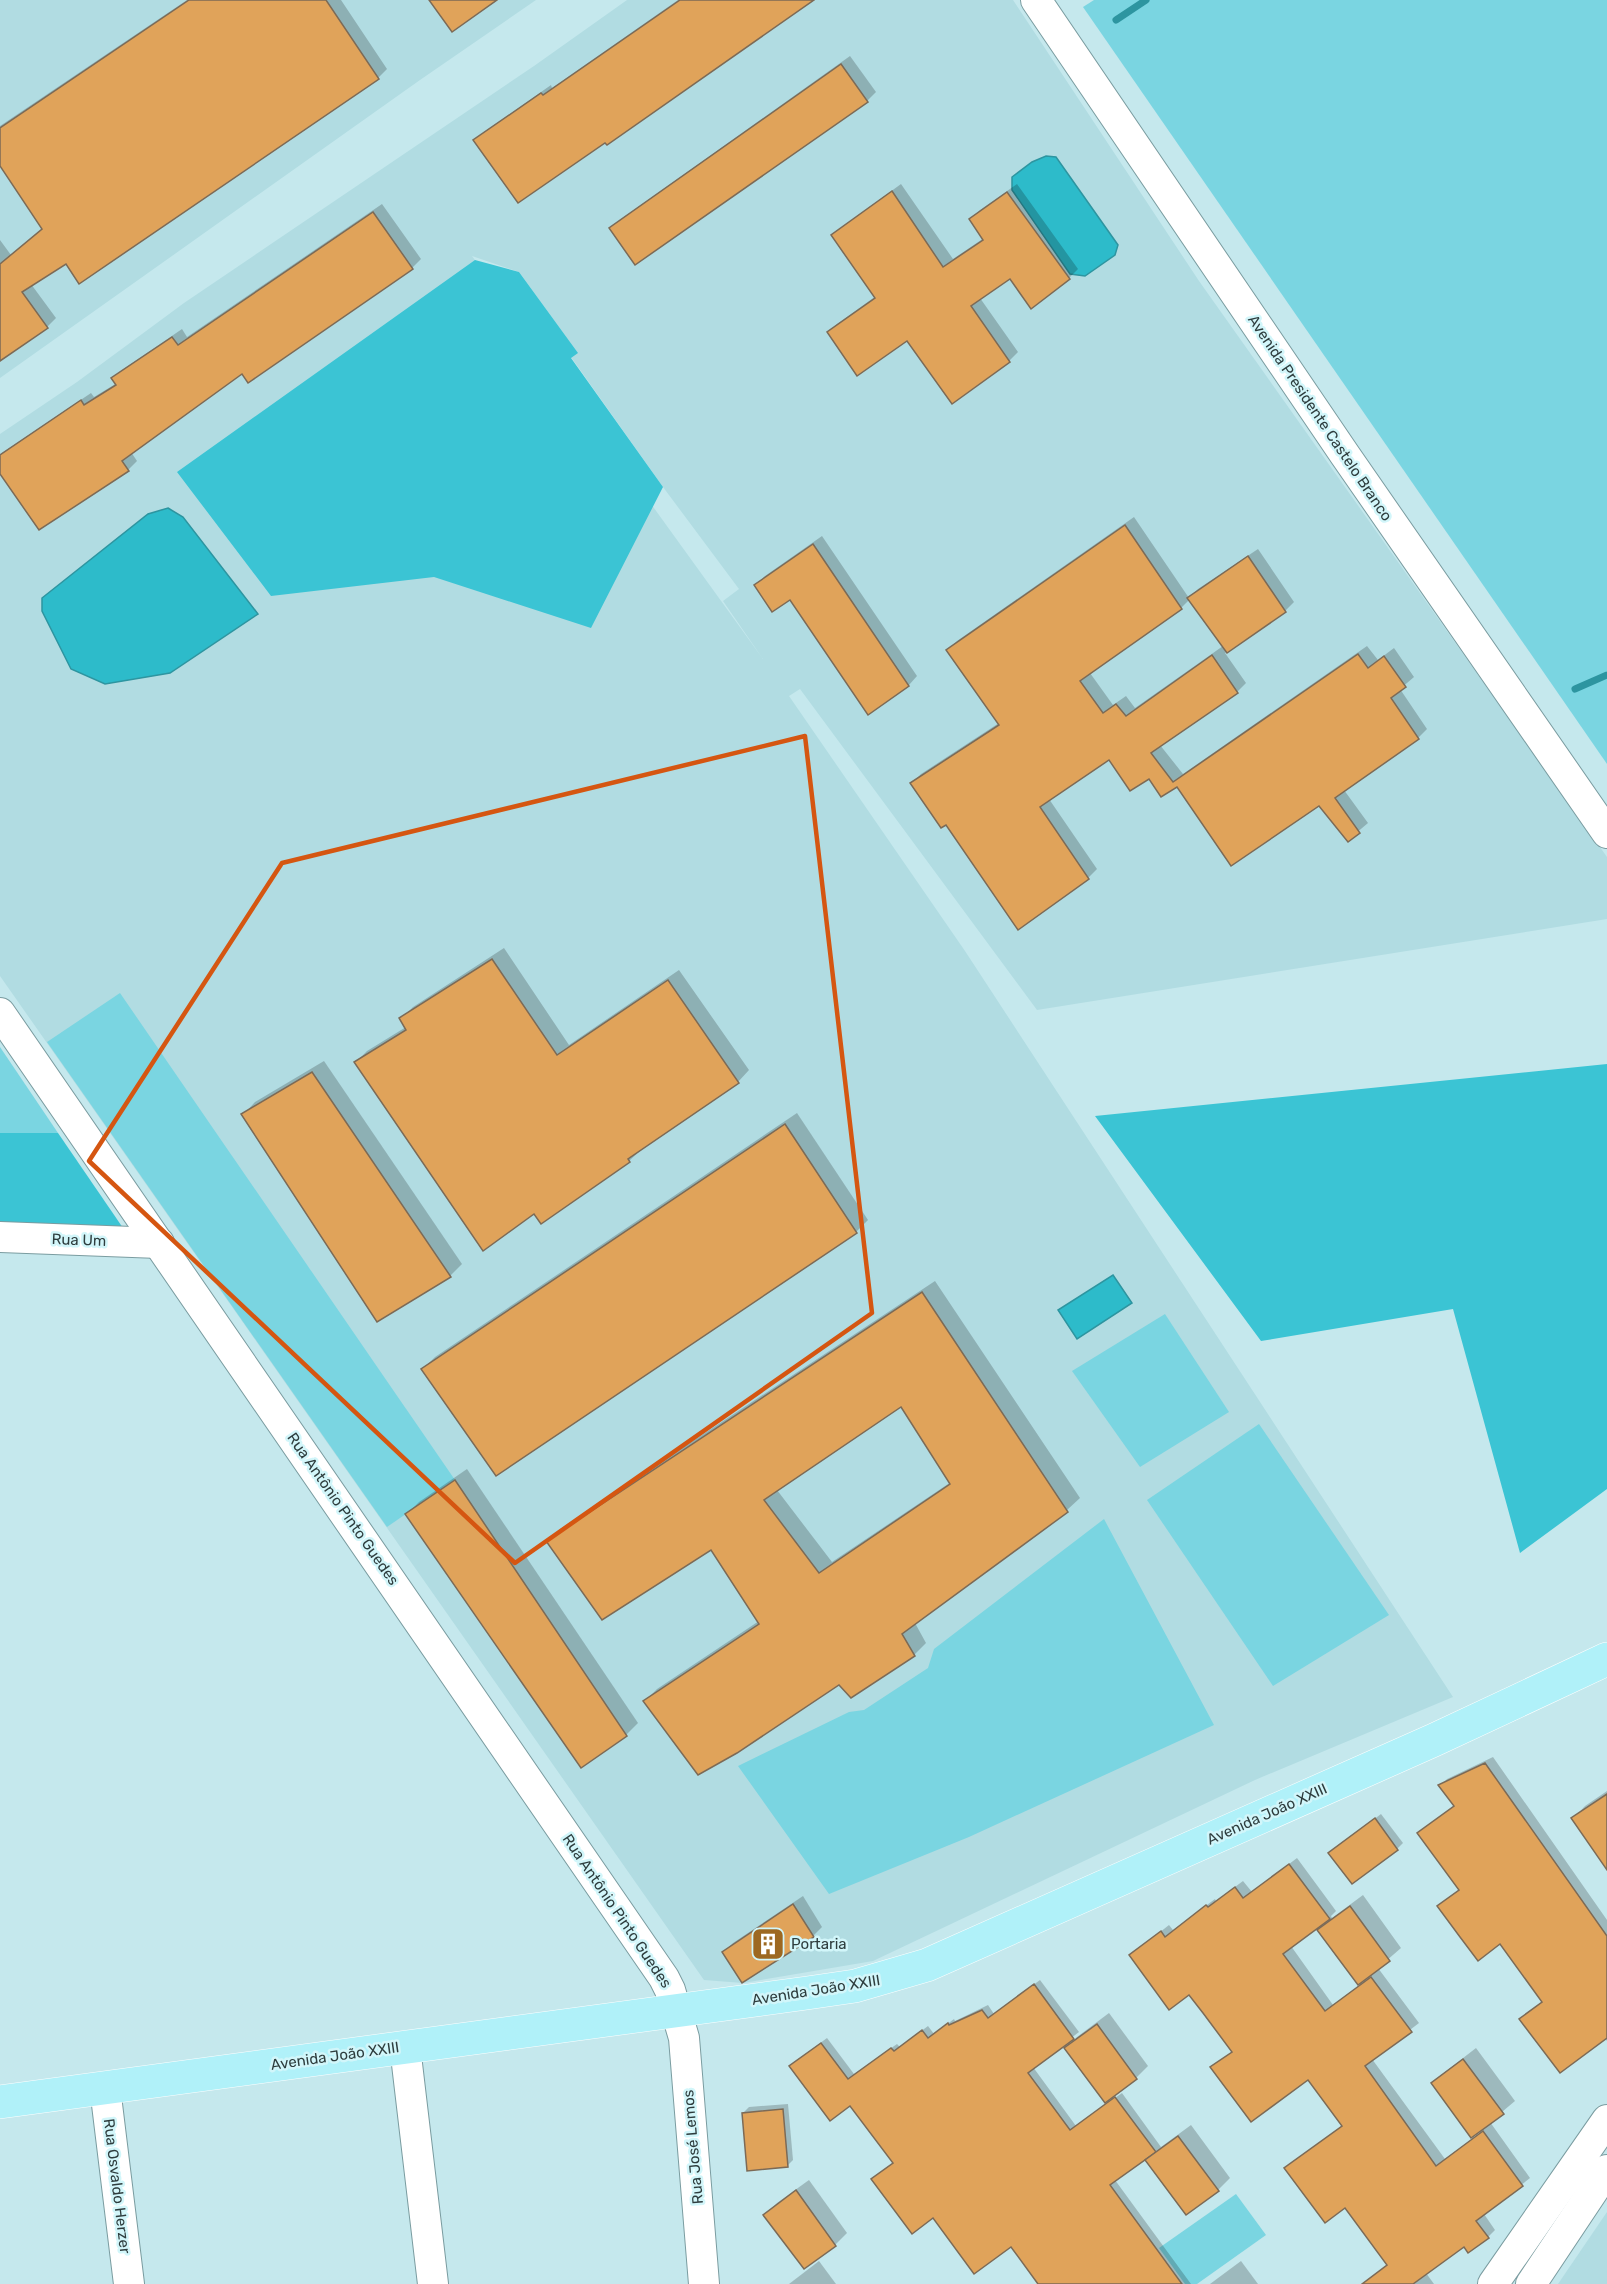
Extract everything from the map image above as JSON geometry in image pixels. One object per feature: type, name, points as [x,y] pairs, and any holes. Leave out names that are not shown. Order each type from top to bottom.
[{"type":"main road","name":"Avenida João XXIII","points":[[0,2102],[855,1986],[927,1965],[1434,1740],[1607,1659]]},
{"type":"street","name":"Avenida Presidente Castelo Branco","points":[[1036,0],[1351,464],[1607,833]]},
{"type":"street","name":"Rua Antônio Pinto Guedes","points":[[0,1013],[656,1964],[670,1990],[677,2010]]},
{"type":"street","name":"Rua Um","points":[[0,1237],[159,1243]]},
{"type":"street","name":"Rua José Lemos","points":[[677,2010],[684,2038],[704,2284]]},
{"type":"street","points":[[405,2047],[433,2284]]},
{"type":"street","name":"Rua Osvaldo Herzer","points":[[105,2088],[129,2284]]},
{"type":"street","points":[[1493,2284],[1607,2120]]},
{"type":"street","points":[[1531,2284],[1607,2170]]},
{"type":"highlighted area","points":[[805,736],[872,1313],[515,1563],[89,1161],[282,863]]},
{"type":"shaded area","points":[[0,0],[536,0],[0,378]]},
{"type":"shaded area","points":[[627,0],[1013,0],[1199,281],[1607,857],[1607,919],[1037,1010],[800,689],[789,696],[965,951],[1453,1697],[1255,1780],[873,1961],[743,1983],[704,1980],[0,976],[0,434],[77,382],[184,303],[534,66]],"holes":[[[472,256],[519,272],[577,352],[571,357],[739,589],[723,601],[763,659]]]},
{"type":"shaded area","points":[[1094,0],[1607,0],[1607,764],[1083,7]]},
{"type":"shaded area","points":[[1046,156],[1056,157],[1118,245],[1115,255],[1085,276],[1070,274],[1012,190],[1012,177],[1032,162]]},
{"type":"shaded area","points":[[475,260],[519,272],[578,353],[571,358],[663,487],[591,628],[434,577],[271,596],[177,472]]},
{"type":"shaded area","points":[[168,508],[183,517],[258,614],[170,673],[105,684],[71,669],[42,611],[42,598],[148,514]]},
{"type":"shaded area","points":[[120,993],[455,1480],[387,1527],[47,1042]]},
{"type":"shaded area","points":[[0,1047],[58,1133],[0,1133]]},
{"type":"shaded area","points":[[1607,1064],[1607,1489],[1520,1553],[1453,1309],[1261,1341],[1095,1116]]},
{"type":"shaded area","points":[[0,1133],[58,1133],[123,1228],[0,1223]]},
{"type":"shaded area","points":[[1113,1275],[1132,1303],[1077,1339],[1058,1310]]},
{"type":"shaded area","points":[[1165,1314],[1229,1412],[1140,1467],[1072,1371]]},
{"type":"shaded area","points":[[1259,1424],[1389,1615],[1273,1686],[1147,1500]]},
{"type":"shaded area","points":[[1104,1519],[1214,1725],[969,1837],[829,1894],[738,1766],[849,1712],[864,1710],[928,1668],[934,1649]]},
{"type":"shaded area","points":[[1236,2194],[1266,2235],[1197,2284],[1185,2284],[1159,2248]]},
{"type":"shaded area","points":[[1607,2212],[1607,2284],[1558,2284]]},
{"type":"building","points":[[189,0],[326,0],[379,79],[79,284],[66,264],[22,292],[48,328],[0,361],[0,264],[42,229],[0,166],[0,128]]},
{"type":"building","points":[[429,0],[497,0],[452,32]]},
{"type":"building","points":[[680,0],[814,0],[607,145],[605,143],[518,203],[473,140],[541,93],[543,95]]},
{"type":"building","points":[[841,64],[868,102],[635,265],[609,228]]},
{"type":"building","points":[[892,191],[943,267],[983,240],[969,219],[1007,192],[1070,279],[1031,309],[1010,279],[971,306],[1010,362],[952,404],[907,341],[857,376],[827,332],[875,298],[831,235]]},
{"type":"building","points":[[373,212],[413,269],[248,383],[242,374],[122,461],[129,471],[39,530],[0,474],[0,455],[81,400],[84,405],[116,385],[111,378],[172,337],[178,345]]},
{"type":"building","points":[[1125,525],[1182,609],[1080,681],[1103,713],[1116,704],[1126,716],[1212,655],[1238,693],[1151,753],[1173,782],[1358,654],[1368,668],[1384,656],[1406,687],[1391,698],[1419,739],[1335,798],[1360,833],[1348,842],[1319,806],[1231,866],[1177,787],[1161,797],[1149,779],[1130,791],[1109,760],[1040,807],[1089,879],[1018,930],[946,825],[941,828],[910,783],[999,725],[946,650]]},
{"type":"building","points":[[813,544],[909,686],[868,715],[790,600],[772,612],[754,585]]},
{"type":"building","points":[[1248,556],[1286,612],[1227,653],[1187,598]]},
{"type":"building","points":[[492,959],[557,1055],[668,980],[739,1083],[628,1159],[630,1162],[541,1224],[534,1214],[483,1251],[354,1062],[406,1030],[399,1018]]},
{"type":"building","points":[[312,1072],[451,1277],[377,1322],[241,1114]]},
{"type":"building","points":[[785,1124],[857,1233],[496,1476],[421,1369]]},
{"type":"building","points":[[922,1292],[1068,1512],[902,1634],[915,1656],[851,1698],[839,1685],[737,1753],[698,1775],[643,1701],[759,1624],[711,1550],[602,1620],[546,1541]],"holes":[[[901,1407],[950,1484],[819,1573],[764,1500]]]},
{"type":"building","points":[[455,1480],[627,1736],[581,1768],[405,1514]]},
{"type":"building","points":[[1485,1763],[1607,1936],[1607,2038],[1560,2073],[1519,2019],[1542,2002],[1500,1944],[1478,1961],[1437,1906],[1459,1890],[1417,1833],[1454,1806],[1438,1785]]},
{"type":"building","points":[[1607,1794],[1607,1870],[1571,1818]]},
{"type":"building","points":[[1375,1818],[1398,1850],[1352,1884],[1328,1853]]},
{"type":"building","points":[[1289,1864],[1330,1919],[1283,1954],[1325,2011],[1371,1977],[1412,2032],[1365,2066],[1436,2166],[1483,2131],[1523,2186],[1476,2221],[1489,2238],[1468,2253],[1464,2247],[1413,2284],[1362,2284],[1387,2265],[1345,2208],[1325,2223],[1284,2168],[1342,2126],[1308,2080],[1251,2122],[1210,2067],[1232,2052],[1189,1995],[1169,2010],[1129,1955],[1161,1931],[1165,1937],[1206,1905],[1208,1907],[1235,1887],[1243,1898]]},
{"type":"building","name":"Portaria","points":[[793,1904],[814,1937],[742,1983],[722,1952]]},
{"type":"building","points":[[1350,1906],[1390,1961],[1358,1985],[1317,1930]]},
{"type":"building","points":[[1034,1984],[1074,2039],[1028,2073],[1070,2130],[1115,2097],[1156,2152],[1110,2185],[1182,2284],[1038,2284],[1011,2247],[974,2274],[933,2218],[912,2234],[871,2179],[893,2163],[850,2106],[830,2121],[789,2066],[821,2043],[848,2079],[891,2048],[894,2051],[922,2030],[928,2038],[948,2023],[949,2025],[982,2010],[988,2018]]},
{"type":"building","points":[[1097,2024],[1137,2079],[1105,2103],[1064,2048]]},
{"type":"building","points":[[1463,2059],[1504,2114],[1471,2138],[1431,2083]]},
{"type":"building","points":[[783,2109],[788,2167],[747,2171],[742,2113]]},
{"type":"building","points":[[1178,2136],[1219,2191],[1186,2215],[1145,2160]]},
{"type":"building","points":[[796,2190],[836,2246],[804,2269],[763,2215]]},
{"type":"waterway","points":[[1116,20],[1146,0]]},
{"type":"waterway","points":[[1575,689],[1607,675]]},
{"type":"place","name":"Portaria","points":[[768,1944]]}]
